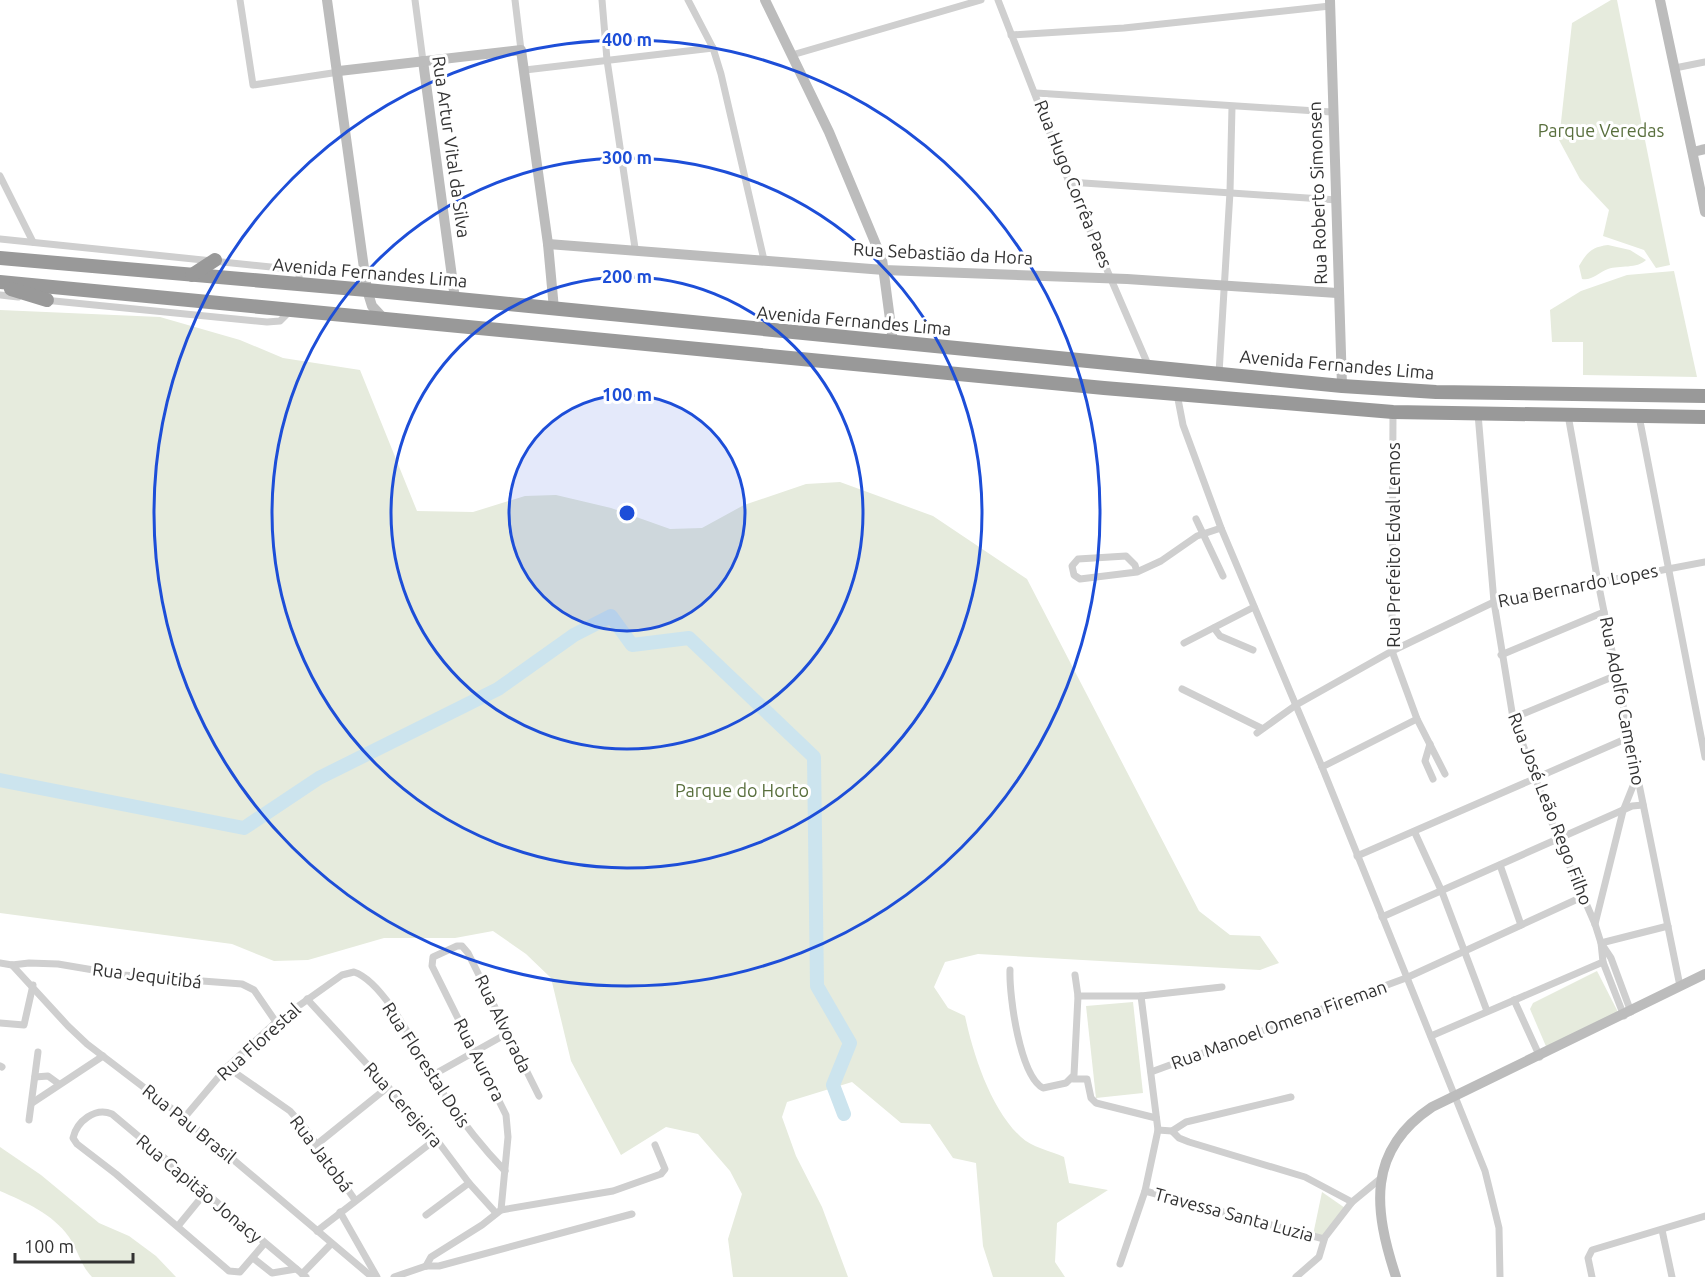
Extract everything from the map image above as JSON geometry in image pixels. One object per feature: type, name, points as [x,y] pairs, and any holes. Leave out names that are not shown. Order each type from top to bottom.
[{"type":"highway","points":[[0,251],[6,258]]},
{"type":"highway","name":"Avenida Fernandes Lima","points":[[6,258],[192,275],[299,277],[366,290],[1342,386],[1436,392],[1705,396]]},
{"type":"highway","points":[[192,275],[215,260]]},
{"type":"highway","points":[[291,309],[299,277]]},
{"type":"highway","points":[[0,284],[291,309],[1177,394],[1393,412],[1705,417]]},
{"type":"highway","points":[[0,284],[47,300]]},
{"type":"street","points":[[240,0],[250,83],[255,86],[339,72],[521,50]]},
{"type":"street","points":[[327,0],[339,72],[366,290],[372,306],[384,319]]},
{"type":"street","name":"Rua Artur Vital da Silva","points":[[415,0],[455,299]]},
{"type":"street","points":[[514,0],[548,244],[554,309]]},
{"type":"street","points":[[602,0],[607,60],[634,248]]},
{"type":"street","points":[[688,0],[713,48],[722,74],[764,260]]},
{"type":"street","points":[[765,0],[829,132],[884,270],[893,342]]},
{"type":"street","points":[[792,55],[981,0]]},
{"type":"street","name":"Rua Hugo Corrêa Paes","points":[[998,0],[1069,182],[1149,368]]},
{"type":"street","points":[[1660,0],[1705,212]]},
{"type":"street","points":[[1011,35],[1124,28],[1330,3]]},
{"type":"street","name":"Rua Roberto Simonsen","points":[[1330,3],[1332,112],[1337,200],[1337,293],[1342,386]]},
{"type":"street","points":[[525,70],[713,48]]},
{"type":"street","points":[[1675,68],[1705,62]]},
{"type":"street","points":[[1036,93],[1332,112]]},
{"type":"street","points":[[1218,373],[1230,192],[1232,107]]},
{"type":"street","points":[[1693,152],[1705,149]]},
{"type":"street","points":[[0,176],[33,242]]},
{"type":"street","points":[[1069,182],[1337,200]]},
{"type":"street","name":"Avenida Fernandes Lima","points":[[0,239],[215,260],[299,277]]},
{"type":"street","name":"Rua Sebastião da Hora","points":[[548,244],[634,248],[884,270],[1111,278],[1337,293]]},
{"type":"street","points":[[0,295],[272,322],[284,318],[291,309]]},
{"type":"street","points":[[1177,394],[1183,425],[1221,528],[1322,767],[1491,1190],[1499,1228],[1500,1277]]},
{"type":"street","name":"Rua Prefeito Edval Lemos","points":[[1393,412],[1392,651],[1417,719],[1445,774]]},
{"type":"street","name":"Rua José Leão Rego Filho","points":[[1478,414],[1494,602],[1513,718],[1558,839],[1594,924],[1604,962],[1628,1014]]},
{"type":"street","name":"Rua Adolfo Camerino","points":[[1568,415],[1598,582],[1680,986]]},
{"type":"street","points":[[1639,416],[1705,757]]},
{"type":"street","points":[[1196,519],[1223,576]]},
{"type":"street","points":[[1137,572],[1135,565],[1126,556],[1078,559],[1073,563],[1072,569],[1074,575],[1080,579],[1137,572],[1161,561],[1203,534],[1221,528]]},
{"type":"street","name":"Rua Bernardo Lopes","points":[[1182,689],[1259,730],[1296,705],[1392,651],[1494,602],[1705,562]]},
{"type":"street","points":[[1184,643],[1254,607]]},
{"type":"street","points":[[1501,655],[1604,612]]},
{"type":"street","points":[[1214,628],[1220,636],[1252,650]]},
{"type":"street","points":[[1513,718],[1617,675]]},
{"type":"street","points":[[1322,767],[1417,719]]},
{"type":"street","points":[[1357,856],[1415,833],[1630,737]]},
{"type":"street","points":[[1430,744],[1425,761],[1432,779]]},
{"type":"street","points":[[1594,924],[1623,811],[1637,776]]},
{"type":"street","points":[[1382,917],[1635,804],[1643,805]]},
{"type":"street","points":[[1415,833],[1442,892],[1487,1011]]},
{"type":"street","points":[[1500,865],[1521,925]]},
{"type":"street","name":"Rua Manoel Omena Fireman","points":[[1151,1072],[1406,978],[1582,897]]},
{"type":"street","points":[[1601,944],[1668,926]]},
{"type":"street","name":"Rua José Leão Rego Filho","points":[[1601,944],[1611,958],[1628,1014]]},
{"type":"street","name":"Rua Aurora","points":[[468,953],[462,946],[457,946],[433,957],[430,962],[506,1115],[508,1137],[499,1211]]},
{"type":"street","name":"Rua Alvorada","points":[[468,953],[539,1096]]},
{"type":"street","points":[[1431,1036],[1604,962]]},
{"type":"street","name":"Rua Jequitibá","points":[[0,963],[58,964],[123,975],[242,984],[254,990],[276,1022]]},
{"type":"street","name":"Rua Pau Brasil","points":[[12,965],[33,985],[68,1026],[184,1118],[371,1276]]},
{"type":"street","points":[[1011,970],[1018,1036],[1033,1081],[1041,1087],[1046,1087],[1066,1083],[1073,1078],[1087,1079],[1091,1098],[1096,1103],[1156,1118]]},
{"type":"street","name":"Rua Florestal Dois","points":[[342,975],[351,972],[358,973],[371,984],[402,1022],[461,1121],[505,1170]]},
{"type":"street","points":[[1396,1277],[1382,1221],[1380,1179],[1387,1157],[1406,1127],[1432,1107],[1540,1057],[1705,974]]},
{"type":"street","name":"Rua Florestal","points":[[184,1118],[227,1067],[276,1022],[342,975]]},
{"type":"street","points":[[1073,1078],[1078,996],[1075,975]]},
{"type":"street","points":[[0,1023],[24,1025],[33,985]]},
{"type":"street","points":[[1078,996],[1141,996],[1222,987]]},
{"type":"street","points":[[1120,1264],[1144,1191],[1158,1130],[1141,996]]},
{"type":"street","name":"Rua Cerejeira","points":[[307,999],[436,1139],[469,1183],[499,1211]]},
{"type":"street","points":[[1514,1000],[1540,1057]]},
{"type":"street","points":[[432,1075],[508,1033]]},
{"type":"street","points":[[29,1120],[38,1052]]},
{"type":"street","points":[[32,1103],[103,1056]]},
{"type":"street","name":"Rua Jatobá","points":[[227,1067],[290,1111],[356,1200]]},
{"type":"street","points":[[35,1077],[48,1076],[59,1084]]},
{"type":"street","points":[[316,1145],[387,1087]]},
{"type":"street","points":[[1158,1130],[1172,1131],[1186,1122],[1291,1097]]},
{"type":"street","name":"Rua Capitão Jonacy","points":[[178,1226],[77,1144],[73,1135],[90,1114],[99,1111],[112,1114],[264,1244],[302,1273]]},
{"type":"street","points":[[1172,1131],[1179,1138],[1189,1142],[1305,1177],[1352,1202]]},
{"type":"street","points":[[317,1231],[436,1139]]},
{"type":"street","points":[[426,1266],[431,1257],[482,1225],[499,1211],[613,1191],[661,1174],[665,1169],[655,1145]]},
{"type":"street","points":[[1296,1277],[1319,1257],[1324,1239],[1352,1202],[1380,1179]]},
{"type":"street","points":[[426,1215],[469,1183]]},
{"type":"street","name":"Travessa Santa Luzia","points":[[1144,1191],[1324,1239]]},
{"type":"street","points":[[205,1193],[178,1226],[230,1271],[238,1273],[264,1244]]},
{"type":"street","name":"Rua Pau Brasil","points":[[340,1212],[371,1276]]},
{"type":"street","points":[[400,1276],[426,1266],[439,1266],[632,1214]]},
{"type":"street","points":[[1593,1277],[1588,1258],[1595,1248],[1705,1216]]},
{"type":"street","points":[[1662,1230],[1672,1277]]},
{"type":"street","points":[[253,1258],[272,1273],[302,1273],[331,1244]]},
{"type":"green space","name":"Parque Veredas","points":[[1611,0],[1617,0],[1670,265],[1656,268],[1644,250],[1603,236],[1609,210],[1580,179],[1559,140],[1572,23]]},
{"type":"green space","points":[[1608,245],[1630,250],[1646,260],[1638,265],[1608,269],[1592,278],[1582,279],[1579,266],[1585,257],[1594,249]]},
{"type":"green space","points":[[1674,271],[1697,377],[1583,375],[1583,342],[1552,342],[1550,310],[1581,291],[1627,275]]},
{"type":"green space","name":"Parque do Horto","points":[[0,310],[160,317],[240,340],[283,358],[360,370],[417,511],[473,512],[525,496],[556,495],[611,508],[670,529],[702,528],[744,505],[806,484],[840,482],[933,516],[1027,579],[1199,911],[1230,935],[1260,936],[1279,963],[1260,970],[978,954],[945,962],[934,987],[948,1008],[965,1016],[978,1064],[992,1097],[1010,1126],[1030,1144],[1064,1157],[1069,1183],[1108,1190],[1057,1223],[1055,1262],[1065,1277],[993,1277],[983,1246],[976,1163],[953,1158],[930,1124],[901,1123],[852,1082],[787,1102],[782,1117],[796,1156],[822,1207],[848,1277],[733,1277],[728,1239],[742,1194],[730,1171],[698,1134],[666,1127],[621,1155],[571,1061],[551,978],[526,954],[493,931],[455,938],[384,938],[308,960],[274,961],[232,944],[0,913]]},
{"type":"green space","points":[[1597,971],[1620,1016],[1548,1051],[1530,1009],[1533,1003]]},
{"type":"green space","points":[[1133,1002],[1143,1093],[1096,1098],[1086,1006]]},
{"type":"green space","points":[[0,1147],[41,1175],[99,1223],[129,1236],[156,1256],[176,1277],[92,1277],[69,1237],[55,1222],[29,1204],[0,1191]]},
{"type":"green space","points":[[1322,1192],[1345,1208],[1321,1238],[1313,1235]]},
{"type":"waterway","points":[[0,780],[244,828],[319,778],[498,689],[574,635],[611,616],[632,645],[689,638],[814,757],[817,986],[850,1043],[833,1085],[844,1114]]}]
